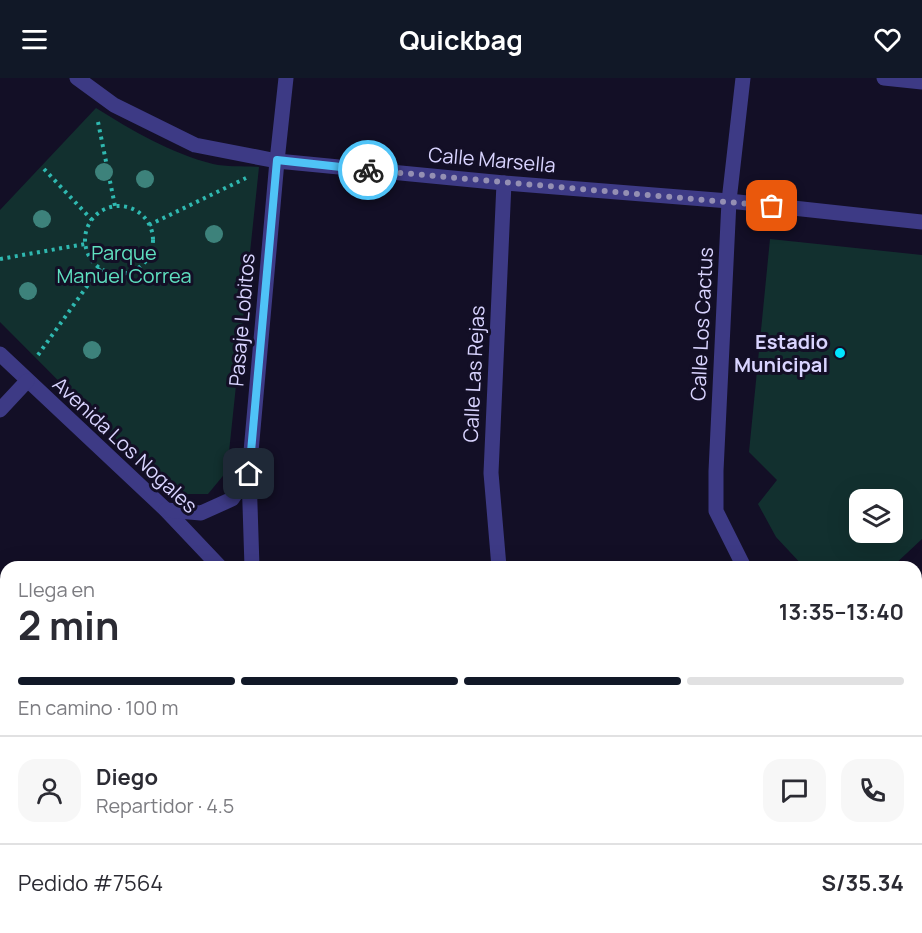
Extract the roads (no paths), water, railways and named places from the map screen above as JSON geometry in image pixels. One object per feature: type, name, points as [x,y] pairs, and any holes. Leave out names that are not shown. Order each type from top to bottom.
[{"type":"street","name":"Calle Marsella","points":[[77,78],[114,105],[195,145],[277,160],[504,183],[729,201],[922,222]]},
{"type":"street","name":"Pasaje Lobitos","points":[[252,561],[249,474],[286,78]]},
{"type":"street","name":"Calle Los Cactus","points":[[741,561],[716,511],[729,201],[742,78]]},
{"type":"street","points":[[884,78],[922,82]]},
{"type":"street","name":"Calle Las Rejas","points":[[497,561],[491,473],[504,183]]},
{"type":"street","name":"Avenida Los Nogales","points":[[0,354],[166,510],[214,561]]},
{"type":"street","points":[[0,410],[27,381]]},
{"type":"street","points":[[166,510],[201,513],[231,499],[249,474]]},
{"type":"place","name":"Estadio Municipal","points":[[840,353]]},
{"type":"park label","name":"Parque Manuel Correa","points":[[124,264]]}]
